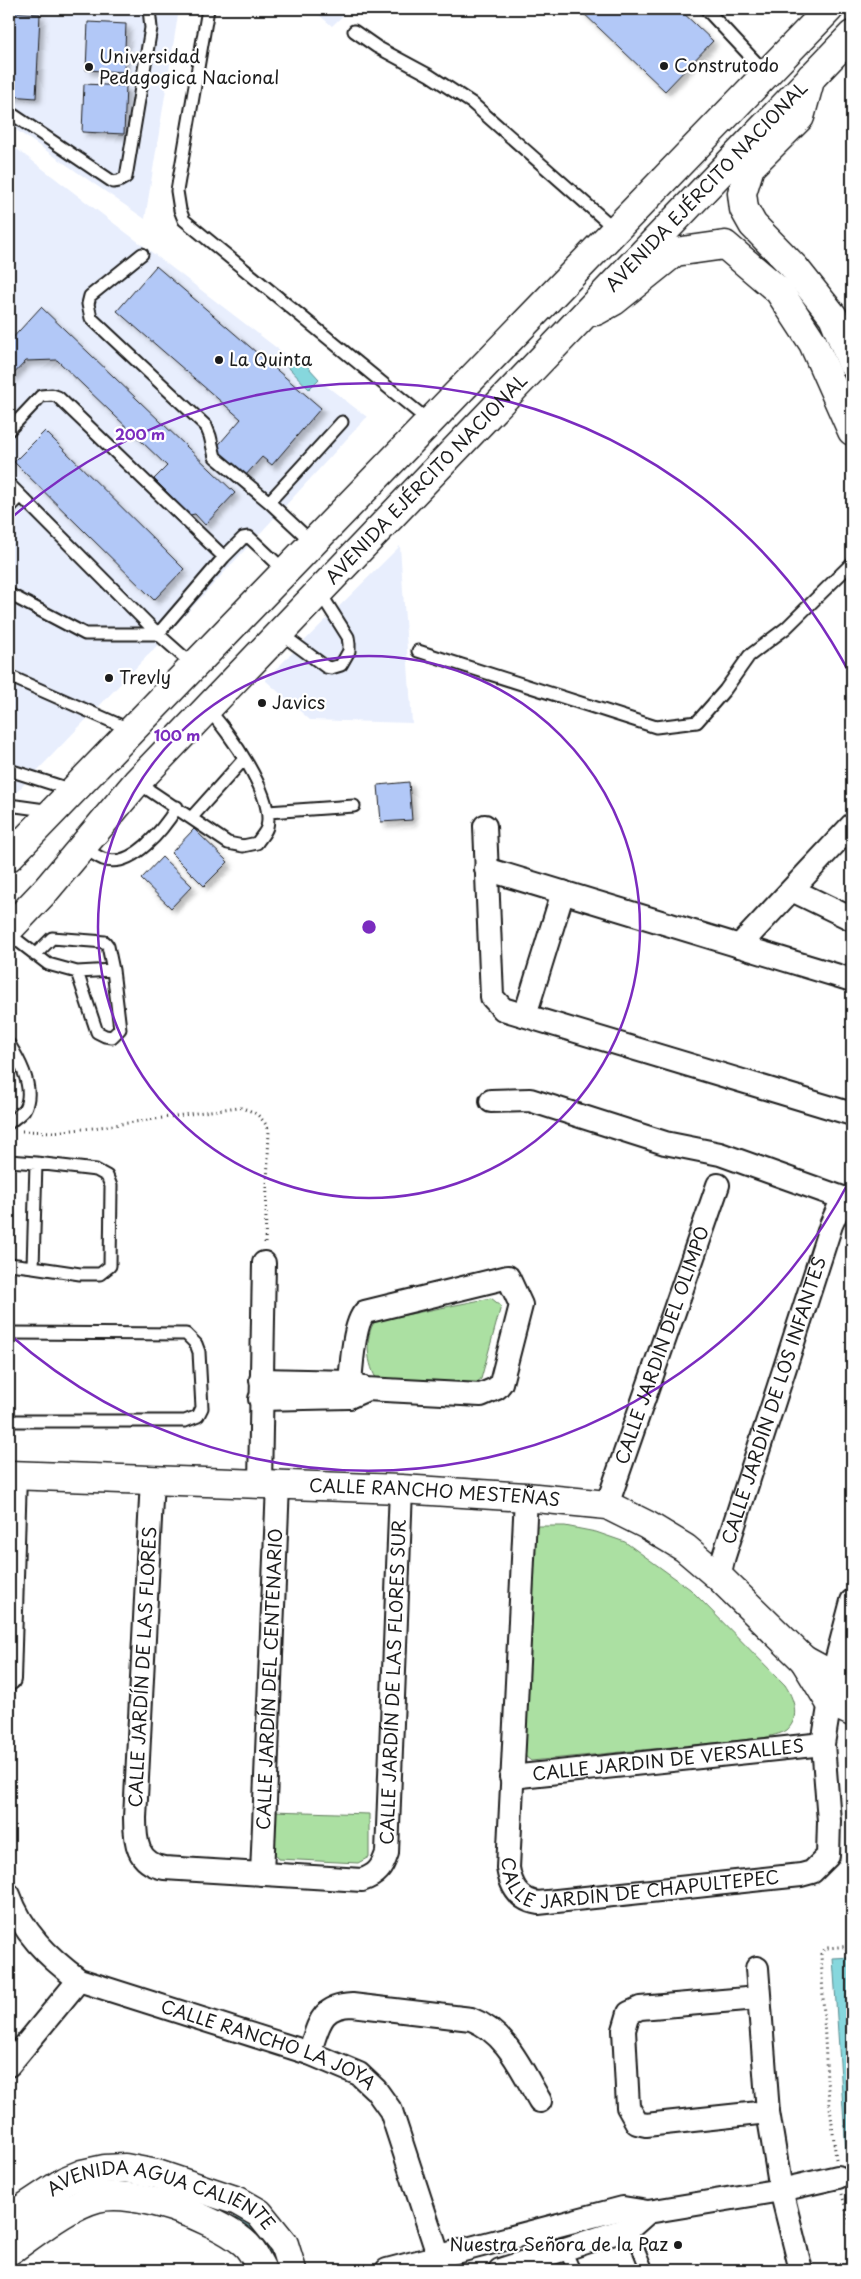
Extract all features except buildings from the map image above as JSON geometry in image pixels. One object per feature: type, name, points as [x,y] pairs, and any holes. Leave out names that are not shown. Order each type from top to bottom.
[{"type":"main road","name":"AVENIDA EJÉRCITO NACIONAL","points":[[9,857],[829,9]]},
{"type":"main road","name":"AVENIDA EJÉRCITO NACIONAL","points":[[9,929],[83,847],[137,782],[208,710],[319,591],[852,35]]},
{"type":"main road","points":[[811,77],[800,118],[750,167],[742,193],[744,209],[753,225],[794,267],[832,316],[852,363]]},
{"type":"main road","points":[[733,251],[735,238],[740,232],[753,225]]},
{"type":"main road","points":[[581,318],[614,300],[675,252],[725,245],[779,291],[812,343],[852,432]]},
{"type":"main road","points":[[208,710],[208,692],[233,645],[242,616]]},
{"type":"main road","points":[[137,782],[175,730],[177,722],[173,712],[160,699]]},
{"type":"main road","name":"CALLE RANCHO MESTEÑAS","points":[[12,1475],[401,1489],[526,1497],[607,1506],[647,1525],[678,1544],[719,1576],[804,1660],[842,1693]]},
{"type":"main road","name":"AVENIDA AGUA CALIENTE","points":[[9,2218],[66,2181],[82,2174],[105,2169],[125,2168],[157,2174],[238,2201],[259,2213],[284,2244],[292,2270]]},
{"type":"main road","name":"AVENIDA AGUA CALIENTE","points":[[9,2251],[80,2205],[103,2197],[133,2198],[158,2203],[199,2218],[232,2234],[245,2243],[262,2270]]},
{"type":"street","points":[[739,946],[852,825]]},
{"type":"street","points":[[485,826],[492,997],[503,1009],[852,1114]]},
{"type":"street","points":[[486,869],[852,980]]},
{"type":"street","points":[[792,890],[852,919]]},
{"type":"street","points":[[524,1015],[563,892]]},
{"type":"street","points":[[491,1101],[530,1100],[665,1143],[720,1154],[848,1199]]},
{"type":"street","name":"CALLE JARDIN DEL OLIMPO","points":[[607,1506],[718,1185]]},
{"type":"street","name":"CALLE JARDÍN DE LOS INFANTES","points":[[719,1576],[831,1225],[848,1199]]},
{"type":"street","name":"CALLE JARDÍN DEL CENTENARIO","points":[[262,1874],[269,1485],[261,1389],[264,1262]]},
{"type":"street","points":[[261,1389],[355,1390],[481,1395],[496,1388],[501,1383],[521,1305],[508,1277],[365,1312],[358,1321],[355,1390]]},
{"type":"street","points":[[9,1680],[12,1475]]},
{"type":"street","name":"CALLE JARDÍN DE LAS FLORES","points":[[152,1479],[135,1818],[136,1843],[140,1855],[155,1866],[262,1874]]},
{"type":"street","name":"CALLE JARDÍN DE LAS FLORES SUR","points":[[262,1874],[362,1880],[374,1876],[379,1871],[387,1852],[401,1489]]},
{"type":"street","name":"CALLE JARDÍN DE CHAPULTEPEC","points":[[526,1497],[508,1868],[514,1886],[527,1901],[538,1903],[812,1872],[828,1856],[830,1821],[823,1744],[842,1693],[852,1601]]},
{"type":"street","name":"CALLE JARDIN DE VERSALLES","points":[[512,1777],[823,1744]]},
{"type":"street","name":"CALLE RANCHO LA JOYA","points":[[11,1909],[42,1949],[79,1980],[309,2053],[359,2074],[376,2090],[391,2111],[441,2263]]},
{"type":"street","points":[[757,1968],[768,2112],[781,2190],[802,2270]]},
{"type":"street","points":[[9,2065],[79,1980]]},
{"type":"street","points":[[758,1998],[640,2008],[629,2013],[624,2030],[628,2107],[636,2123],[646,2125],[768,2112]]},
{"type":"street","points":[[309,2053],[321,2020],[327,2012],[339,2006],[352,2005],[471,2019],[483,2024],[500,2037],[540,2100]]},
{"type":"street","points":[[500,2270],[540,2264],[626,2218],[648,2212],[781,2190],[838,2177]]},
{"type":"street","points":[[387,2270],[441,2263],[603,2215],[626,2218]]},
{"type":"lane","points":[[9,112],[113,182],[123,180],[126,177],[151,28],[149,9]]},
{"type":"lane","points":[[208,9],[177,191],[180,210],[184,220],[430,422]]},
{"type":"lane","points":[[710,10],[767,74]]},
{"type":"lane","points":[[354,31],[377,47],[429,75],[472,103],[616,230]]},
{"type":"lane","points":[[142,254],[90,296],[88,311],[91,318],[206,426],[215,458],[269,502],[313,543]]},
{"type":"lane","points":[[9,430],[41,396],[52,395],[58,397],[224,557]]},
{"type":"lane","points":[[269,502],[342,422]]},
{"type":"lane","points":[[9,484],[158,634],[194,666]]},
{"type":"lane","points":[[9,508],[20,496]]},
{"type":"lane","points":[[9,594],[85,634],[158,634],[224,557],[244,538],[250,537],[285,572]]},
{"type":"lane","points":[[418,651],[656,727],[696,722],[725,690],[749,656],[786,628],[852,562]]},
{"type":"lane","points":[[280,633],[326,667],[331,668],[341,665],[349,651],[348,637],[319,591]]},
{"type":"lane","points":[[9,676],[131,730]]},
{"type":"lane","points":[[137,782],[192,817],[228,843],[243,846],[257,843],[267,828],[268,812],[266,800],[224,726],[208,710]]},
{"type":"lane","points":[[192,817],[244,759]]},
{"type":"lane","points":[[9,770],[74,791]]},
{"type":"lane","points":[[9,805],[53,811]]},
{"type":"lane","points":[[268,812],[354,806]]},
{"type":"lane","points":[[83,847],[104,860],[124,859],[147,845],[166,824],[177,807]]},
{"type":"lane","points":[[9,934],[48,964],[77,972],[114,970]]},
{"type":"lane","points":[[35,955],[52,938],[105,942],[108,946],[114,970],[120,1029],[112,1037],[97,1032],[77,972]]},
{"type":"lane","points":[[9,1044],[19,1058],[28,1086],[24,1109],[13,1126]]},
{"type":"lane","points":[[9,1162],[96,1170],[107,1176],[111,1186],[110,1266],[100,1274],[80,1274],[9,1264]]},
{"type":"lane","points":[[33,1267],[36,1163]]},
{"type":"lane","points":[[9,1333],[186,1334],[196,1344],[199,1352],[202,1408],[198,1416],[185,1421],[9,1421]]},
{"type":"lane","points":[[626,2218],[646,2270]]},
{"type":"lane","points":[[565,2250],[574,2270]]},
{"type":"path","points":[[13,1126],[26,1132],[53,1132],[238,1107],[254,1111],[263,1118],[269,1130],[264,1262]]},
{"type":"path","points":[[852,1946],[826,1948],[821,1954],[827,2081],[838,2177],[852,2232]]},
{"type":"shaded area","name":"Universidad Pedagogica Nacional","points":[[9,9],[179,9],[145,219],[9,125]]},
{"type":"shaded area","points":[[312,9],[350,9],[332,26]]},
{"type":"shaded area","points":[[9,143],[367,417],[151,652],[9,800]]},
{"type":"shaded area","points":[[400,546],[412,723],[310,720],[265,680]]},
{"type":"green space","points":[[491,1298],[501,1306],[481,1379],[474,1384],[378,1381],[371,1367],[368,1351],[369,1335],[375,1321]]},
{"type":"green space","points":[[532,1526],[565,1526],[596,1532],[625,1542],[690,1589],[785,1685],[791,1695],[795,1713],[791,1725],[787,1730],[779,1734],[763,1738],[531,1761],[525,1756],[521,1747]]},
{"type":"green space","points":[[272,1811],[369,1814],[369,1857],[358,1863],[279,1859],[274,1853]]},
{"type":"water","points":[[289,356],[298,356],[319,379],[309,389],[287,366]]},
{"type":"water","points":[[852,1957],[852,2187],[847,2168],[833,1958]]},
{"type":"waterway","points":[[232,2219],[254,2232],[265,2244],[277,2266]]},
{"type":"place","name":"Construtodo","points":[[664,66]]},
{"type":"place","name":"Universidad Pedagogica Nacional","points":[[89,67]]},
{"type":"place","name":"La Quinta","points":[[219,360]]},
{"type":"place","name":"Trevly","points":[[109,678]]},
{"type":"place","name":"Javics","points":[[262,703]]},
{"type":"place","name":"Nuestra Señora de la Paz","points":[[678,2245]]}]
